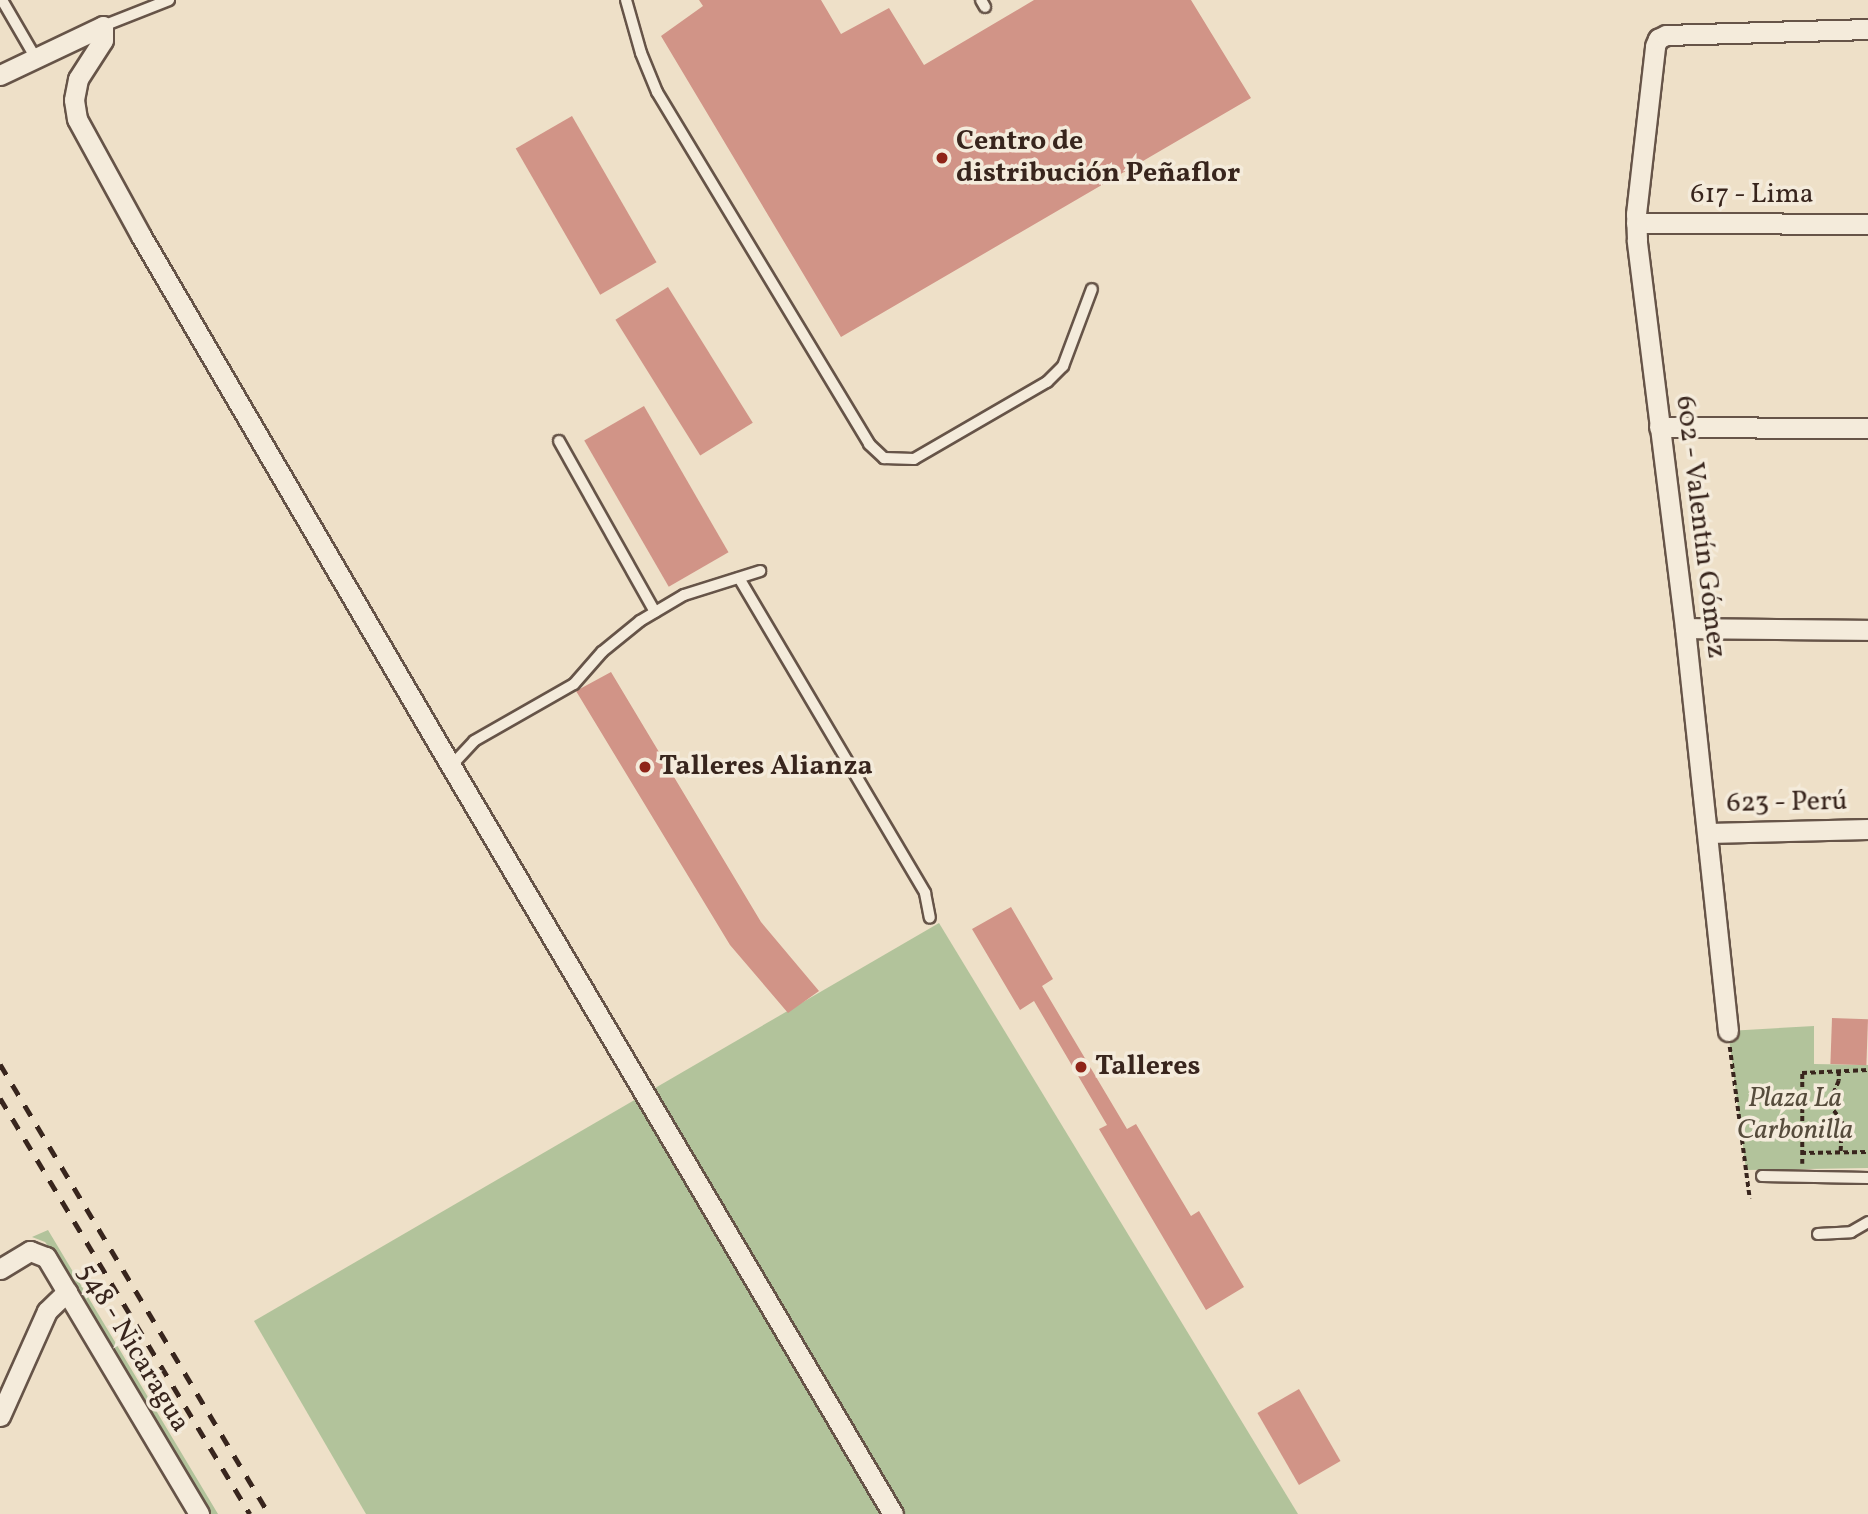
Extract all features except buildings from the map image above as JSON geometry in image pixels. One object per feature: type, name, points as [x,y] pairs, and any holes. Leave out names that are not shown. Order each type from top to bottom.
[{"type":"street","points":[[0,75],[103,26],[103,40],[78,79],[74,100],[77,119],[141,236],[451,766],[893,1514]]},
{"type":"street","name":"602 - Valentín Gómez","points":[[1728,1031],[1685,628],[1636,223],[1655,46],[1658,39],[1666,35],[1868,29]]},
{"type":"street","name":"617 - Lima","points":[[1636,223],[1868,224]]},
{"type":"street","points":[[1659,427],[1868,428]]},
{"type":"street","points":[[1685,628],[1868,630]]},
{"type":"street","name":"623 - Perú","points":[[1708,833],[1868,829]]},
{"type":"street","name":"548 - Nicaragua","points":[[0,1269],[30,1251],[38,1251],[46,1257],[199,1514]]},
{"type":"street","points":[[0,1416],[44,1317],[67,1292]]},
{"type":"lane","points":[[2,0],[35,57]]},
{"type":"lane","points":[[103,26],[169,0]]},
{"type":"lane","points":[[626,0],[641,53],[657,92],[869,444],[884,458],[914,459],[931,452],[1047,382],[1063,366],[1092,289]]},
{"type":"lane","points":[[559,441],[655,612]]},
{"type":"lane","points":[[451,766],[474,741],[574,684],[603,652],[655,612],[684,595],[760,571]]},
{"type":"lane","points":[[738,578],[925,893],[930,918]]},
{"type":"lane","points":[[1762,1176],[1868,1178]]},
{"type":"lane","points":[[1818,1234],[1851,1232],[1868,1222]]},
{"type":"path","points":[[1728,1031],[1749,1199]]},
{"type":"path","points":[[1868,1070],[1802,1073],[1801,1153],[1868,1152]]},
{"type":"path","points":[[1839,1071],[1839,1082],[1829,1104],[1842,1121],[1841,1152]]},
{"type":"green space","points":[[939,923],[1298,1514],[366,1514],[254,1321]]},
{"type":"green space","name":"Plaza La Carbonilla","points":[[1814,1026],[1814,1064],[1868,1065],[1868,1168],[1746,1170],[1728,1031]]},
{"type":"green space","points":[[48,1230],[218,1514],[209,1514],[56,1256],[45,1242],[32,1237]]},
{"type":"railway","points":[[0,1064],[269,1514]]},
{"type":"railway","points":[[0,1098],[250,1514]]},
{"type":"place","name":"Centro de distribución Peñaflor","points":[[942,158]]},
{"type":"place","name":"Talleres Alianza","points":[[645,767]]},
{"type":"place","name":"Talleres","points":[[1081,1067]]}]
